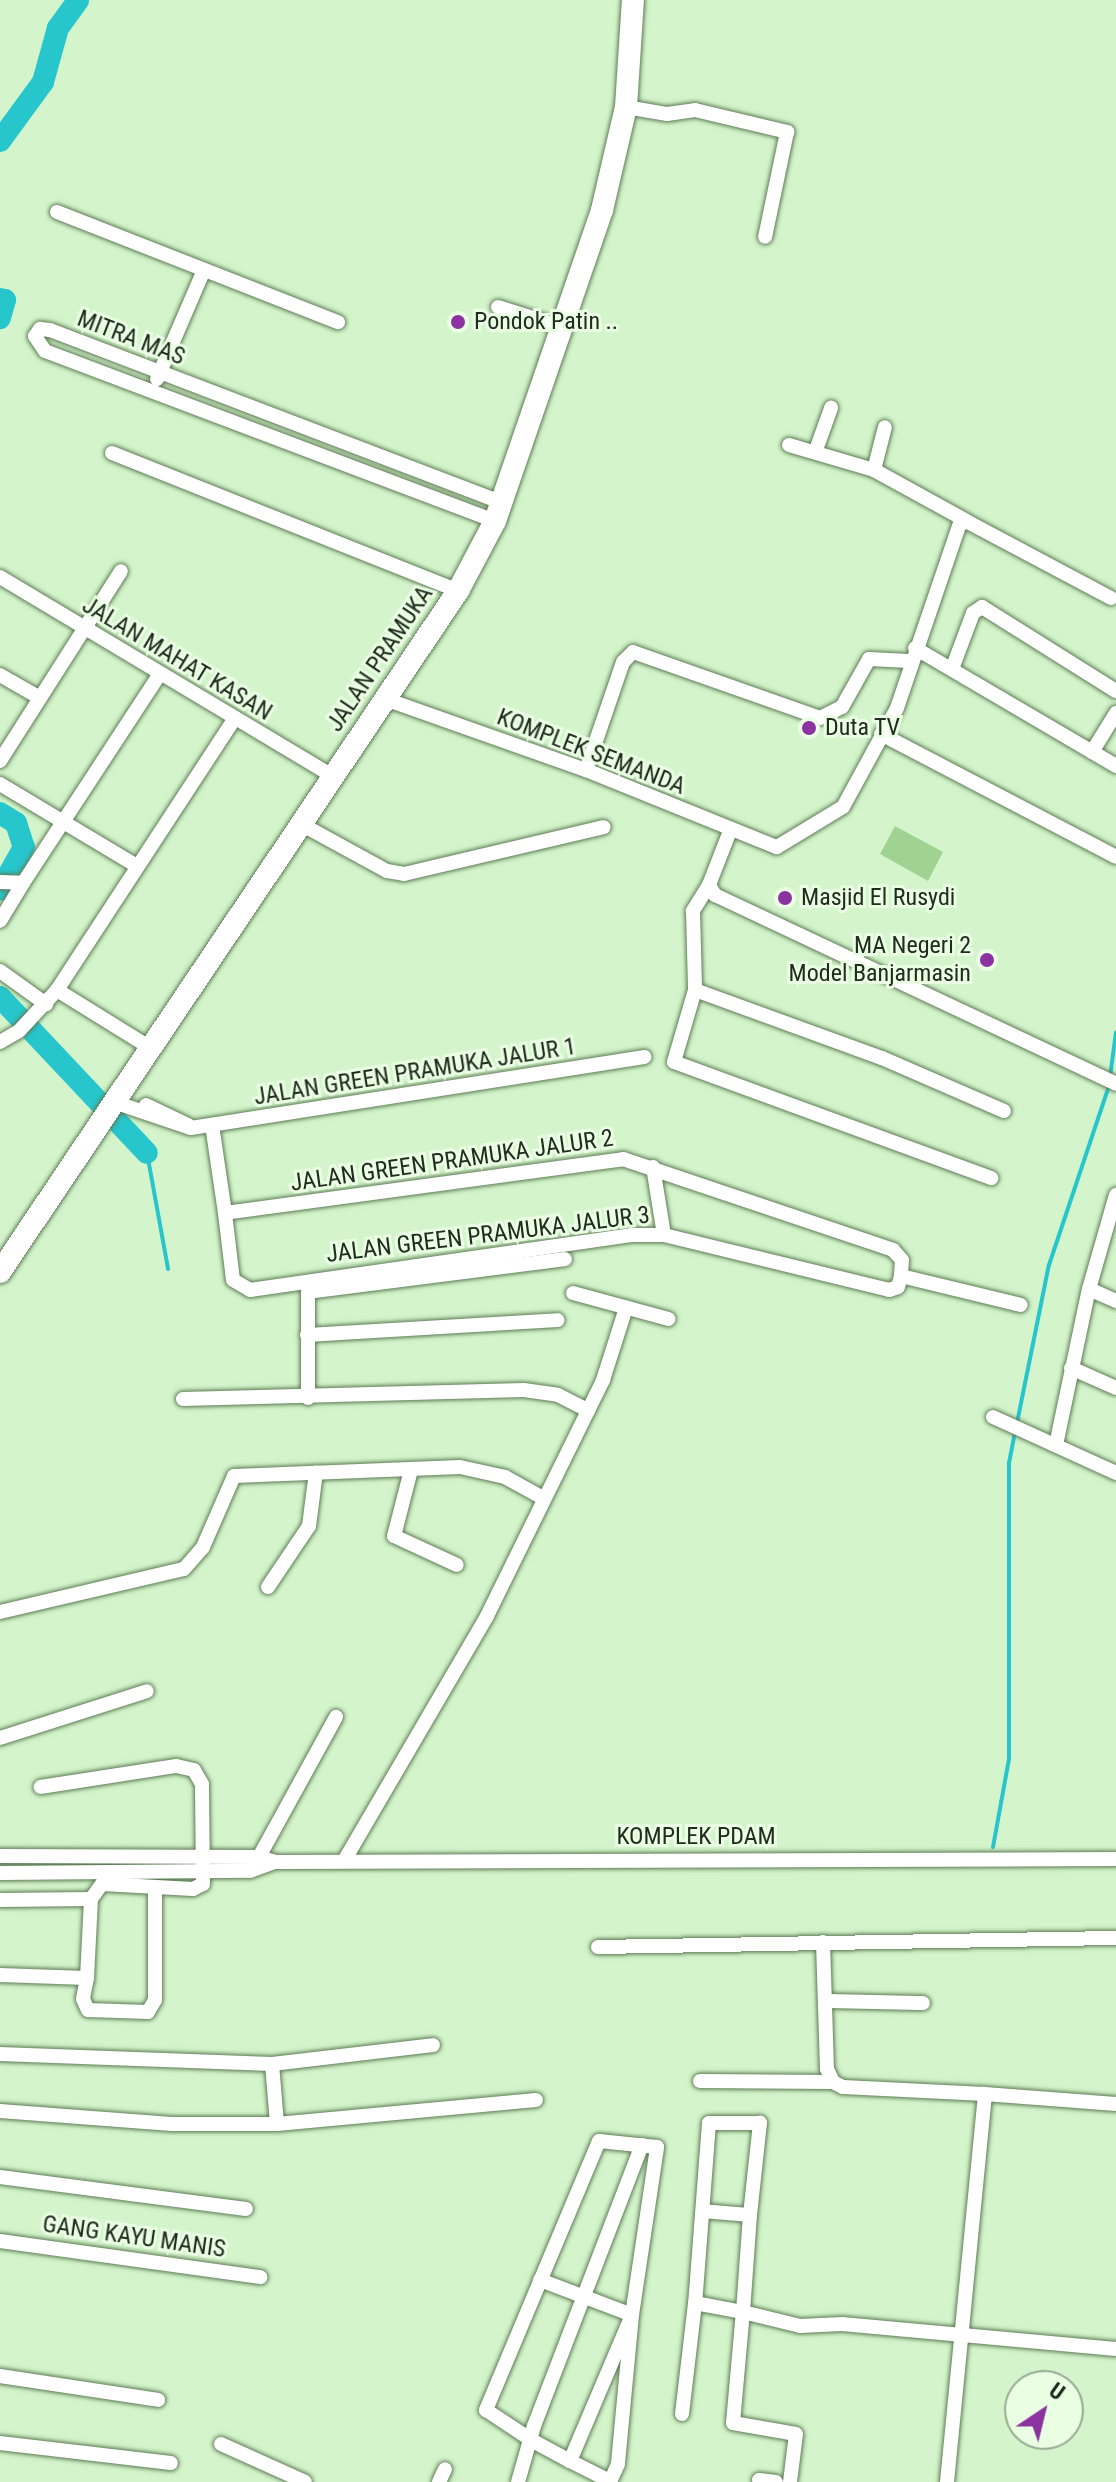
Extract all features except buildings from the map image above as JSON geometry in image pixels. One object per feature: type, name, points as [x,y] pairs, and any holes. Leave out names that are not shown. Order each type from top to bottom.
[{"type":"main road","name":"JALAN PRAMUKA","points":[[2,1264],[114,1106],[458,591],[499,512],[602,210],[626,107],[633,0]]},
{"type":"street","points":[[626,107],[667,114],[695,110],[787,132],[765,237]]},
{"type":"street","points":[[57,212],[203,272],[338,322]]},
{"type":"street","points":[[151,390],[203,272]]},
{"type":"street","points":[[498,307],[562,327]]},
{"type":"street","name":"MITRA MAS","points":[[40,329],[50,330],[298,427],[499,512],[291,443],[45,351],[35,336],[40,329]]},
{"type":"street","points":[[816,450],[831,408]]},
{"type":"street","points":[[291,443],[298,427]]},
{"type":"street","points":[[874,470],[885,427]]},
{"type":"street","points":[[789,445],[816,450],[874,470],[1111,598]]},
{"type":"street","points":[[112,453],[458,591]]},
{"type":"street","points":[[965,520],[955,530],[897,708],[881,734],[1116,857]]},
{"type":"street","points":[[0,761],[121,571]]},
{"type":"street","name":"JALAN MAHAT KASAN","points":[[0,577],[233,721],[332,776]]},
{"type":"street","points":[[952,669],[973,613],[982,607],[1116,691]]},
{"type":"street","points":[[586,770],[623,662],[633,652],[820,718],[842,707],[869,659],[912,655],[952,669],[1116,766]]},
{"type":"street","points":[[0,921],[12,882],[64,822],[160,674]]},
{"type":"street","points":[[0,675],[40,698]]},
{"type":"street","name":"KOMPLEK SEMANDA","points":[[385,699],[586,770],[730,831],[782,847],[843,807],[881,734]]},
{"type":"street","points":[[1092,752],[1116,713]]},
{"type":"street","points":[[0,1042],[19,1031],[57,990],[233,721]]},
{"type":"street","points":[[0,784],[137,866]]},
{"type":"street","points":[[301,824],[387,871],[404,874],[604,827]]},
{"type":"street","points":[[730,831],[709,885],[693,911],[695,990],[673,1057],[678,1066],[991,1178]]},
{"type":"street","points":[[709,885],[715,895],[756,916],[1116,1084]]},
{"type":"street","points":[[0,971],[41,1009]]},
{"type":"street","points":[[57,990],[152,1049]]},
{"type":"street","points":[[695,990],[882,1058],[1004,1111]]},
{"type":"street","name":"JALAN GREEN PRAMUKA JALUR 1","points":[[114,1106],[191,1128],[644,1057]]},
{"type":"street","points":[[212,1125],[225,1213]]},
{"type":"street","name":"JALAN GREEN PRAMUKA JALUR 2","points":[[225,1213],[608,1158],[653,1167],[893,1250],[902,1260],[901,1276]]},
{"type":"street","points":[[653,1167],[664,1235]]},
{"type":"street","points":[[1056,1445],[1089,1289],[1116,1195]]},
{"type":"street","name":"JALAN GREEN PRAMUKA JALUR 3","points":[[225,1213],[233,1280],[250,1290],[595,1239],[664,1235],[889,1290],[898,1287],[901,1276]]},
{"type":"street","points":[[308,1398],[305,1299],[312,1291],[565,1259]]},
{"type":"street","points":[[901,1276],[1021,1305]]},
{"type":"street","points":[[1089,1289],[1116,1301]]},
{"type":"street","points":[[573,1293],[669,1319]]},
{"type":"street","points":[[344,1861],[487,1616],[588,1410],[614,1351],[626,1308]]},
{"type":"street","points":[[307,1335],[558,1320]]},
{"type":"street","points":[[1071,1368],[1116,1388]]},
{"type":"street","points":[[183,1399],[524,1390],[558,1395],[588,1410]]},
{"type":"street","points":[[993,1417],[1116,1473]]},
{"type":"street","points":[[0,1612],[184,1569],[203,1547],[234,1476],[478,1468],[543,1498]]},
{"type":"street","points":[[411,1470],[394,1536],[457,1565]]},
{"type":"street","points":[[268,1587],[309,1526],[316,1472]]},
{"type":"street","points":[[0,1738],[147,1691]]},
{"type":"street","points":[[258,1864],[336,1717]]},
{"type":"street","points":[[41,1787],[187,1767],[202,1784],[200,1857],[203,1884],[198,1889],[102,1884],[91,1899],[83,2002],[91,2012],[151,2010],[155,1888]]},
{"type":"street","name":"KOMPLEK PDAM","points":[[0,1856],[200,1857],[258,1864]]},
{"type":"street","name":"KOMPLEK PDAM","points":[[0,1873],[202,1873],[275,1862],[344,1861],[1116,1859]]},
{"type":"street","points":[[0,1900],[91,1899]]},
{"type":"street","points":[[598,1947],[1116,1938]]},
{"type":"street","points":[[823,1942],[827,2069],[833,2082]]},
{"type":"street","points":[[0,1975],[87,1978]]},
{"type":"street","points":[[825,2001],[923,2003]]},
{"type":"street","points":[[0,2054],[272,2064],[433,2045]]},
{"type":"street","points":[[272,2064],[277,2124]]},
{"type":"street","points":[[700,2081],[833,2082],[843,2087],[1116,2104]]},
{"type":"street","points":[[947,2482],[985,2094]]},
{"type":"street","points":[[0,2111],[172,2124],[277,2124],[536,2100]]},
{"type":"street","points":[[682,2414],[695,2303],[709,2123],[760,2123],[733,2423],[796,2434],[790,2482]]},
{"type":"street","points":[[599,2141],[657,2147],[632,2315],[618,2464],[610,2482],[533,2441],[486,2410],[540,2280],[599,2141]]},
{"type":"street","points":[[518,2482],[642,2145]]},
{"type":"street","points":[[0,2177],[246,2209]]},
{"type":"street","points":[[703,2211],[750,2215]]},
{"type":"street","name":"GANG KAYU MANIS","points":[[0,2241],[261,2277]]},
{"type":"street","points":[[540,2280],[632,2315]]},
{"type":"street","points":[[695,2303],[800,2326],[961,2333],[1116,2349]]},
{"type":"street","points":[[570,2461],[632,2315]]},
{"type":"street","points":[[0,2376],[158,2400]]},
{"type":"street","points":[[0,2443],[171,2463]]},
{"type":"street","points":[[221,2444],[305,2482]]},
{"type":"street","points":[[759,2480],[776,2482]]},
{"type":"green space","points":[[895,826],[943,852],[928,881],[880,854]]},
{"type":"waterway","points":[[0,141],[43,82],[58,28],[78,0]]},
{"type":"waterway","points":[[0,299],[5,300],[0,318]]},
{"type":"waterway","points":[[0,813],[16,823],[24,847],[0,890]]},
{"type":"waterway","points":[[0,997],[147,1153]]},
{"type":"waterway","points":[[1110,1077],[1116,1032]]},
{"type":"waterway","points":[[1017,1423],[1049,1265],[1109,1086]]},
{"type":"waterway","points":[[147,1153],[168,1269]]},
{"type":"waterway","points":[[993,1847],[1009,1759],[1009,1463],[1015,1432]]},
{"type":"place","name":"Pondok Patin ..","points":[[458,322]]},
{"type":"place","name":"Duta TV","points":[[809,728]]},
{"type":"place","name":"Masjid El Rusydi","points":[[785,898]]},
{"type":"place","name":"MA Negeri 2 Model Banjarmasin","points":[[987,960]]}]
